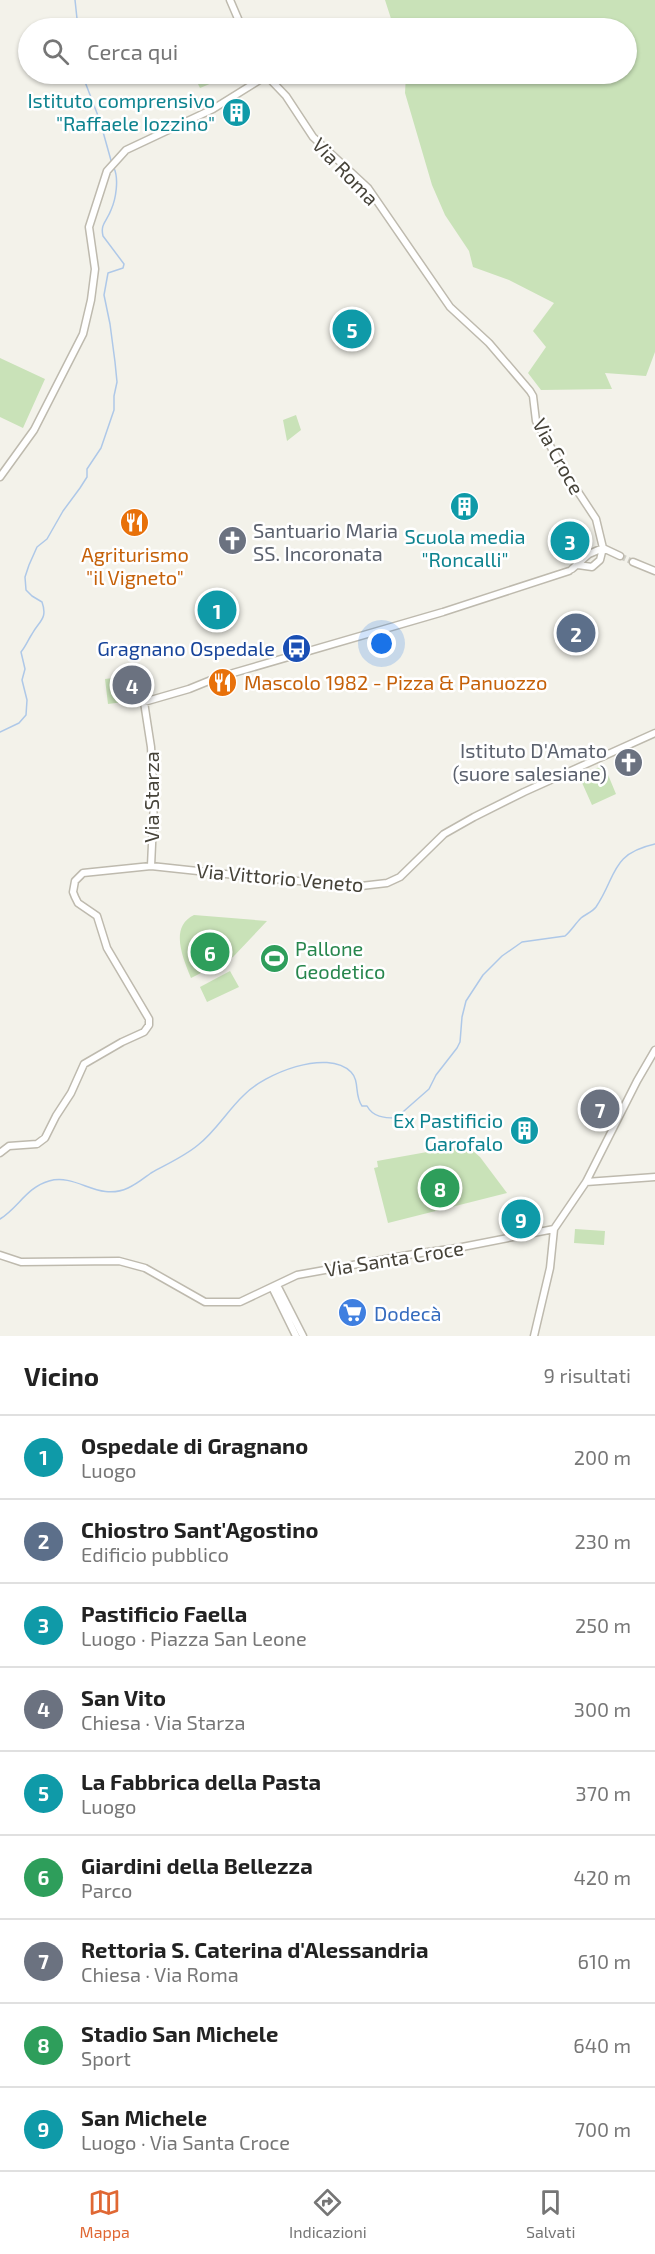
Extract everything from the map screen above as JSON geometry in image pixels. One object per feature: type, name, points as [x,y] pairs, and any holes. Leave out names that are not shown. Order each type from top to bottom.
[{"type":"street","points":[[230,0],[238,18]]},
{"type":"street","points":[[0,477],[34,430],[83,334],[95,269],[89,227],[107,171],[126,150],[164,130],[213,109],[252,84]]},
{"type":"street","name":"Via Roma","points":[[275,84],[286,96],[313,137],[368,188],[450,307],[489,344],[533,396]]},
{"type":"street","name":"Via Croce","points":[[533,396],[536,421],[565,472],[596,519],[603,548]]},
{"type":"street","points":[[578,565],[589,554],[603,548],[620,556]]},
{"type":"street","points":[[578,565],[592,567],[600,560],[603,548]]},
{"type":"street","points":[[633,562],[655,571]]},
{"type":"street","name":"Via Starza","points":[[0,1153],[9,1146],[37,1144],[45,1138],[71,1093],[84,1064],[148,1028],[148,1019],[107,948],[97,916],[78,903],[73,891],[75,881],[83,873],[151,866],[154,801],[152,747],[144,702],[233,672],[568,572],[578,565]]},
{"type":"street","name":"Via Vittorio Veneto","points":[[151,866],[350,885],[387,883],[400,877],[444,834],[474,817],[655,733]]},
{"type":"street","points":[[138,866],[151,855]]},
{"type":"street","points":[[534,1336],[550,1268],[554,1229],[586,1182],[637,1080],[655,1050]]},
{"type":"street","points":[[586,1182],[655,1177]]},
{"type":"street","name":"Via Santa Croce","points":[[2,1256],[21,1262],[119,1261],[145,1268],[206,1302],[240,1302],[297,1275],[554,1229]]},
{"type":"street","points":[[274,1286],[296,1336]]},
{"type":"street","points":[[274,1286],[303,1336]]},
{"type":"green space","points":[[385,0],[655,0],[655,352],[646,376],[605,373],[612,389],[541,390],[528,373],[546,347],[533,331],[554,303],[509,280],[473,267],[469,251],[445,215],[432,185],[405,93],[405,84],[637,84],[637,18],[391,18]]},
{"type":"green space","points":[[198,84],[210,84],[200,88]]},
{"type":"green space","points":[[0,358],[45,379],[23,428],[0,417]]},
{"type":"green space","points":[[296,415],[301,430],[287,441],[283,420]]},
{"type":"green space","points":[[121,677],[124,702],[108,704],[105,679]]},
{"type":"green space","points":[[604,765],[616,794],[592,805],[579,776]]},
{"type":"green space","points":[[194,915],[267,921],[233,957],[191,978],[182,952],[180,935],[186,920]]},
{"type":"green space","points":[[230,971],[239,987],[207,1002],[200,987]]},
{"type":"green space","points":[[466,1145],[480,1157],[507,1193],[388,1223],[374,1168],[378,1167],[377,1161]]},
{"type":"green space","points":[[575,1229],[605,1231],[604,1245],[574,1243]]},
{"type":"waterway","points":[[75,0],[77,18]]},
{"type":"waterway","points":[[86,84],[100,121],[112,164]]},
{"type":"waterway","points":[[0,732],[19,723],[26,715],[27,700],[22,680],[25,669],[21,652],[42,620],[44,612],[42,602],[26,590],[25,577],[29,565],[37,547],[47,539],[87,477],[87,469],[101,448],[114,410],[117,382],[104,295],[108,273],[123,268],[124,264],[102,232],[115,195],[117,183],[114,168]]},
{"type":"waterway","points":[[0,1219],[35,1188],[49,1181],[69,1181],[107,1192],[131,1186],[198,1145],[253,1087],[280,1072],[296,1067],[312,1063],[340,1065],[354,1076],[362,1106],[367,1106],[372,1113],[379,1116],[396,1118],[429,1089],[436,1075],[457,1048],[460,1042],[466,1001],[483,975],[502,956],[522,942],[565,936],[581,918],[596,907],[622,860],[640,848],[655,844]]},
{"type":"tunnel","points":[[620,556],[633,562]]},
{"type":"place","name":"Istituto comprensivo \"Raffaele Iozzino\"","points":[[236,112]]},
{"type":"place","name":"La Fabbrica della Pasta","points":[[352,329]]},
{"type":"place","name":"Scuola media \"Roncalli\"","points":[[465,506]]},
{"type":"place","name":"Agriturismo \"il Vigneto\"","points":[[135,523]]},
{"type":"place","name":"Santuario Maria SS. Incoronata","points":[[232,541]]},
{"type":"place","name":"Pastificio Faella","points":[[570,541]]},
{"type":"place","name":"Ospedale di Gragnano","points":[[217,610]]},
{"type":"place","name":"Chiostro Sant'Agostino","points":[[576,633]]},
{"type":"place","name":"Gragnano Ospedale","points":[[296,648]]},
{"type":"place","name":"Mascolo 1982 - Pizza & Panuozzo","points":[[223,682]]},
{"type":"place","name":"San Vito","points":[[132,685]]},
{"type":"place","name":"Istituto D'Amato (suore salesiane)","points":[[628,762]]},
{"type":"place","name":"Giardini della Bellezza","points":[[210,952]]},
{"type":"place","name":"Pallone Geodetico","points":[[274,959]]},
{"type":"place","name":"Rettoria S. Caterina d'Alessandria","points":[[600,1109]]},
{"type":"place","name":"Ex Pastificio Garofalo","points":[[524,1131]]},
{"type":"place","name":"Stadio San Michele","points":[[440,1188]]},
{"type":"place","name":"San Michele","points":[[521,1219]]},
{"type":"place","name":"Dodecà","points":[[353,1313]]}]
